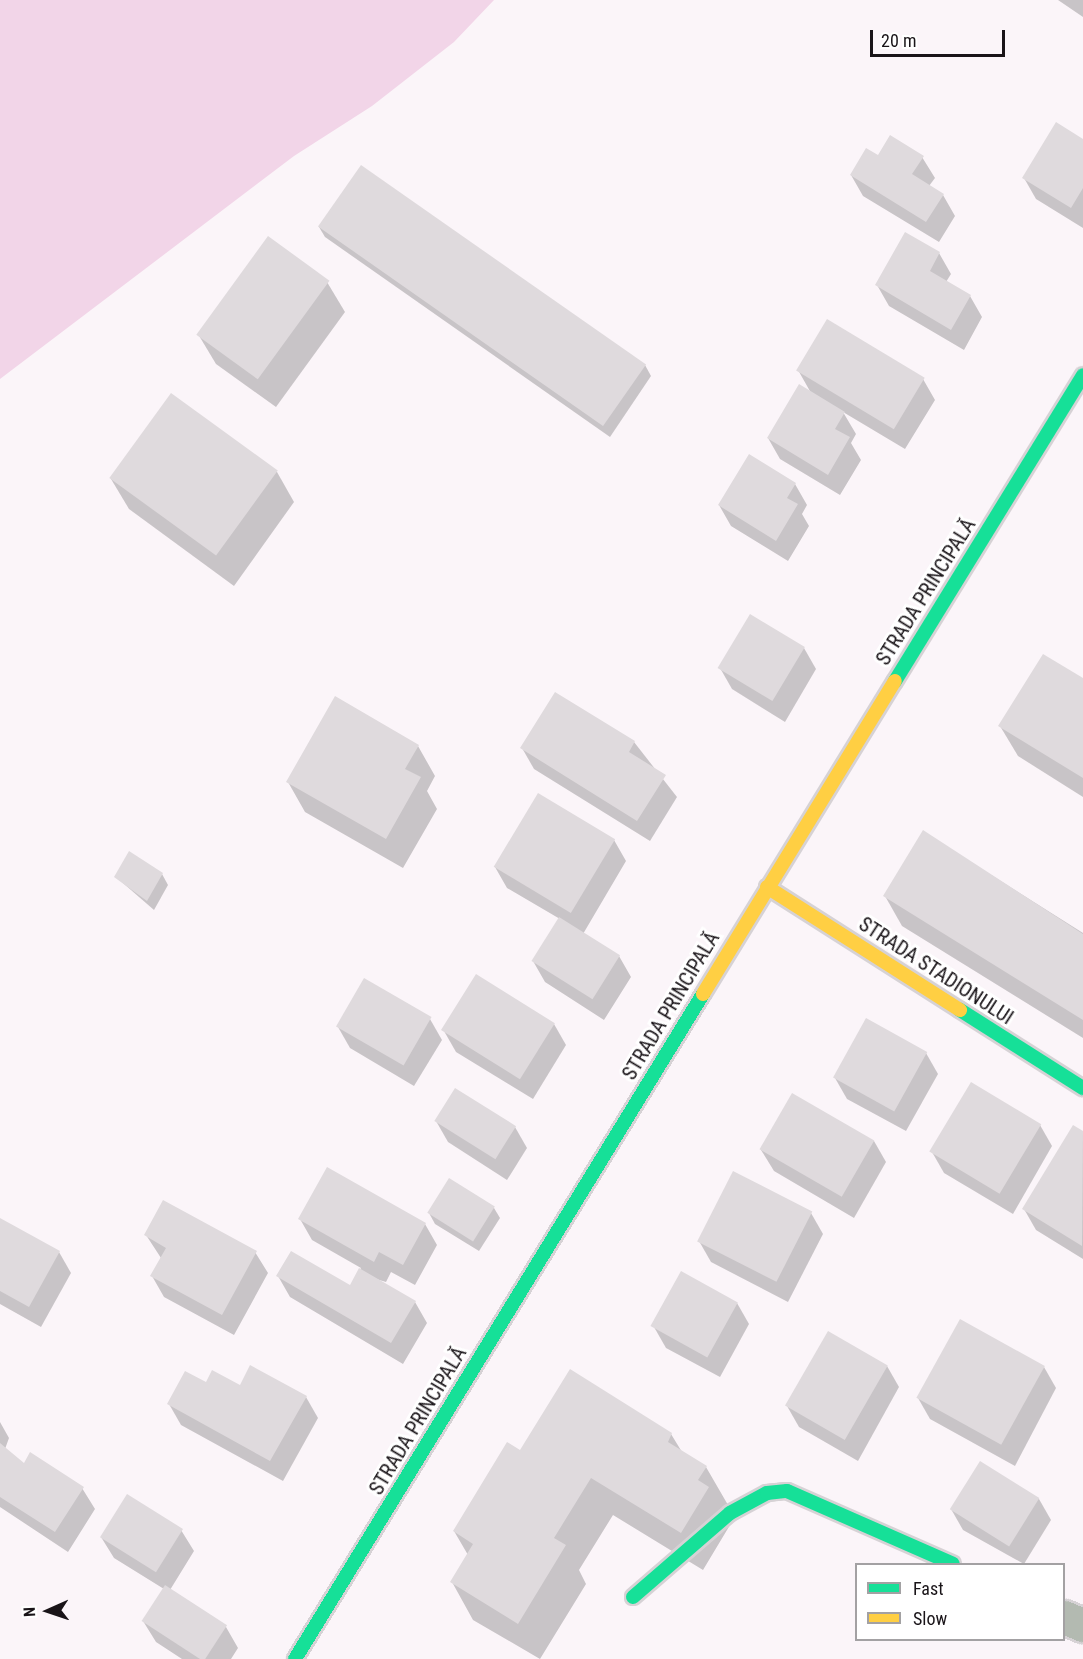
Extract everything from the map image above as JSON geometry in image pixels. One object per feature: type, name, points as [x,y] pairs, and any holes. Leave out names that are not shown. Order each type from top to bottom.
[{"type":"main road","name":"STRADA PRINCIPALĂ","points":[[295,1659],[1083,375]]},
{"type":"main road","name":"STRADA STADIONULUI","points":[[767,887],[1083,1088]]},
{"type":"main road","points":[[633,1597],[730,1513],[767,1493],[787,1491],[951,1563]]},
{"type":"street","points":[[1065,1617],[1083,1625]]},
{"type":"shaded area","points":[[0,0],[494,0],[454,42],[372,106],[294,156],[0,379]]},
{"type":"building","points":[[1056,122],[1083,139],[1083,188],[1071,208],[1022,178]]},
{"type":"building","points":[[890,135],[924,156],[912,174],[944,194],[926,222],[850,175],[866,148],[878,155]]},
{"type":"building","points":[[361,165],[646,365],[603,426],[318,226]]},
{"type":"building","points":[[905,232],[940,252],[930,271],[971,295],[951,330],[875,285]]},
{"type":"building","points":[[268,236],[329,281],[258,379],[196,335]]},
{"type":"building","points":[[827,319],[925,378],[894,429],[796,370]]},
{"type":"building","points":[[799,384],[845,412],[835,429],[850,437],[828,475],[767,438]]},
{"type":"building","points":[[171,393],[278,471],[216,556],[109,478]]},
{"type":"building","points":[[749,454],[796,483],[787,498],[798,504],[776,541],[718,505]]},
{"type":"building","points":[[750,614],[805,647],[772,701],[718,668]]},
{"type":"building","points":[[1043,654],[1083,678],[1083,778],[998,726]]},
{"type":"building","points":[[555,692],[635,741],[629,752],[666,775],[637,821],[520,748]]},
{"type":"building","points":[[335,696],[419,745],[405,769],[421,777],[386,839],[286,782]]},
{"type":"building","points":[[538,793],[615,839],[571,913],[494,867]]},
{"type":"building","points":[[923,830],[1083,934],[1083,1020],[883,896]]},
{"type":"building","points":[[129,851],[163,873],[147,901],[114,877]]},
{"type":"building","points":[[559,917],[620,955],[593,999],[531,961]]},
{"type":"building","points":[[476,974],[555,1023],[520,1079],[441,1030]]},
{"type":"building","points":[[364,978],[432,1017],[404,1065],[336,1026]]},
{"type":"building","points":[[866,1018],[927,1052],[894,1111],[833,1077]]},
{"type":"building","points":[[971,1082],[1041,1124],[1000,1194],[929,1151]]},
{"type":"building","points":[[455,1088],[516,1126],[495,1159],[434,1121]]},
{"type":"building","points":[[792,1093],[874,1140],[842,1197],[760,1149]]},
{"type":"building","points":[[1073,1125],[1083,1131],[1082,1246],[1022,1209]]},
{"type":"building","points":[[327,1167],[426,1223],[403,1265],[379,1252],[374,1262],[298,1219]]},
{"type":"building","points":[[733,1171],[812,1211],[776,1282],[697,1241]]},
{"type":"building","points":[[449,1178],[495,1207],[473,1241],[427,1213]]},
{"type":"building","points":[[163,1200],[257,1251],[222,1315],[150,1276],[166,1248],[144,1235]]},
{"type":"building","points":[[0,1218],[60,1251],[29,1307],[0,1291]]},
{"type":"building","points":[[291,1251],[350,1285],[359,1268],[416,1301],[391,1343],[276,1276]]},
{"type":"building","points":[[681,1271],[738,1303],[707,1358],[650,1326]]},
{"type":"building","points":[[960,1319],[1045,1366],[1001,1445],[916,1398]]},
{"type":"building","points":[[828,1331],[888,1366],[845,1440],[785,1405]]},
{"type":"building","points":[[250,1365],[307,1396],[270,1461],[167,1404],[185,1371],[206,1382],[212,1370],[240,1385]]},
{"type":"building","points":[[570,1369],[672,1433],[668,1442],[707,1466],[698,1480],[709,1487],[681,1533],[591,1478],[554,1538],[566,1545],[518,1624],[450,1582],[473,1544],[453,1531],[507,1442],[520,1450]]},
{"type":"building","points":[[0,1443],[24,1463],[30,1452],[84,1487],[55,1532],[0,1497]]},
{"type":"building","points":[[980,1461],[1039,1498],[1009,1546],[950,1509]]},
{"type":"building","points":[[127,1494],[183,1529],[156,1572],[100,1537]]},
{"type":"building","points":[[165,1585],[227,1625],[205,1659],[200,1659],[142,1621]]},
{"type":"traffic: fast","points":[[895,681],[1083,375]]},
{"type":"traffic: fast","points":[[295,1659],[703,994]]},
{"type":"traffic: fast","points":[[960,1010],[1083,1088]]},
{"type":"traffic: fast","points":[[633,1597],[730,1513],[767,1493],[787,1491],[951,1563]]},
{"type":"traffic: slow","points":[[703,994],[895,681]]},
{"type":"traffic: slow","points":[[767,887],[960,1010]]}]
